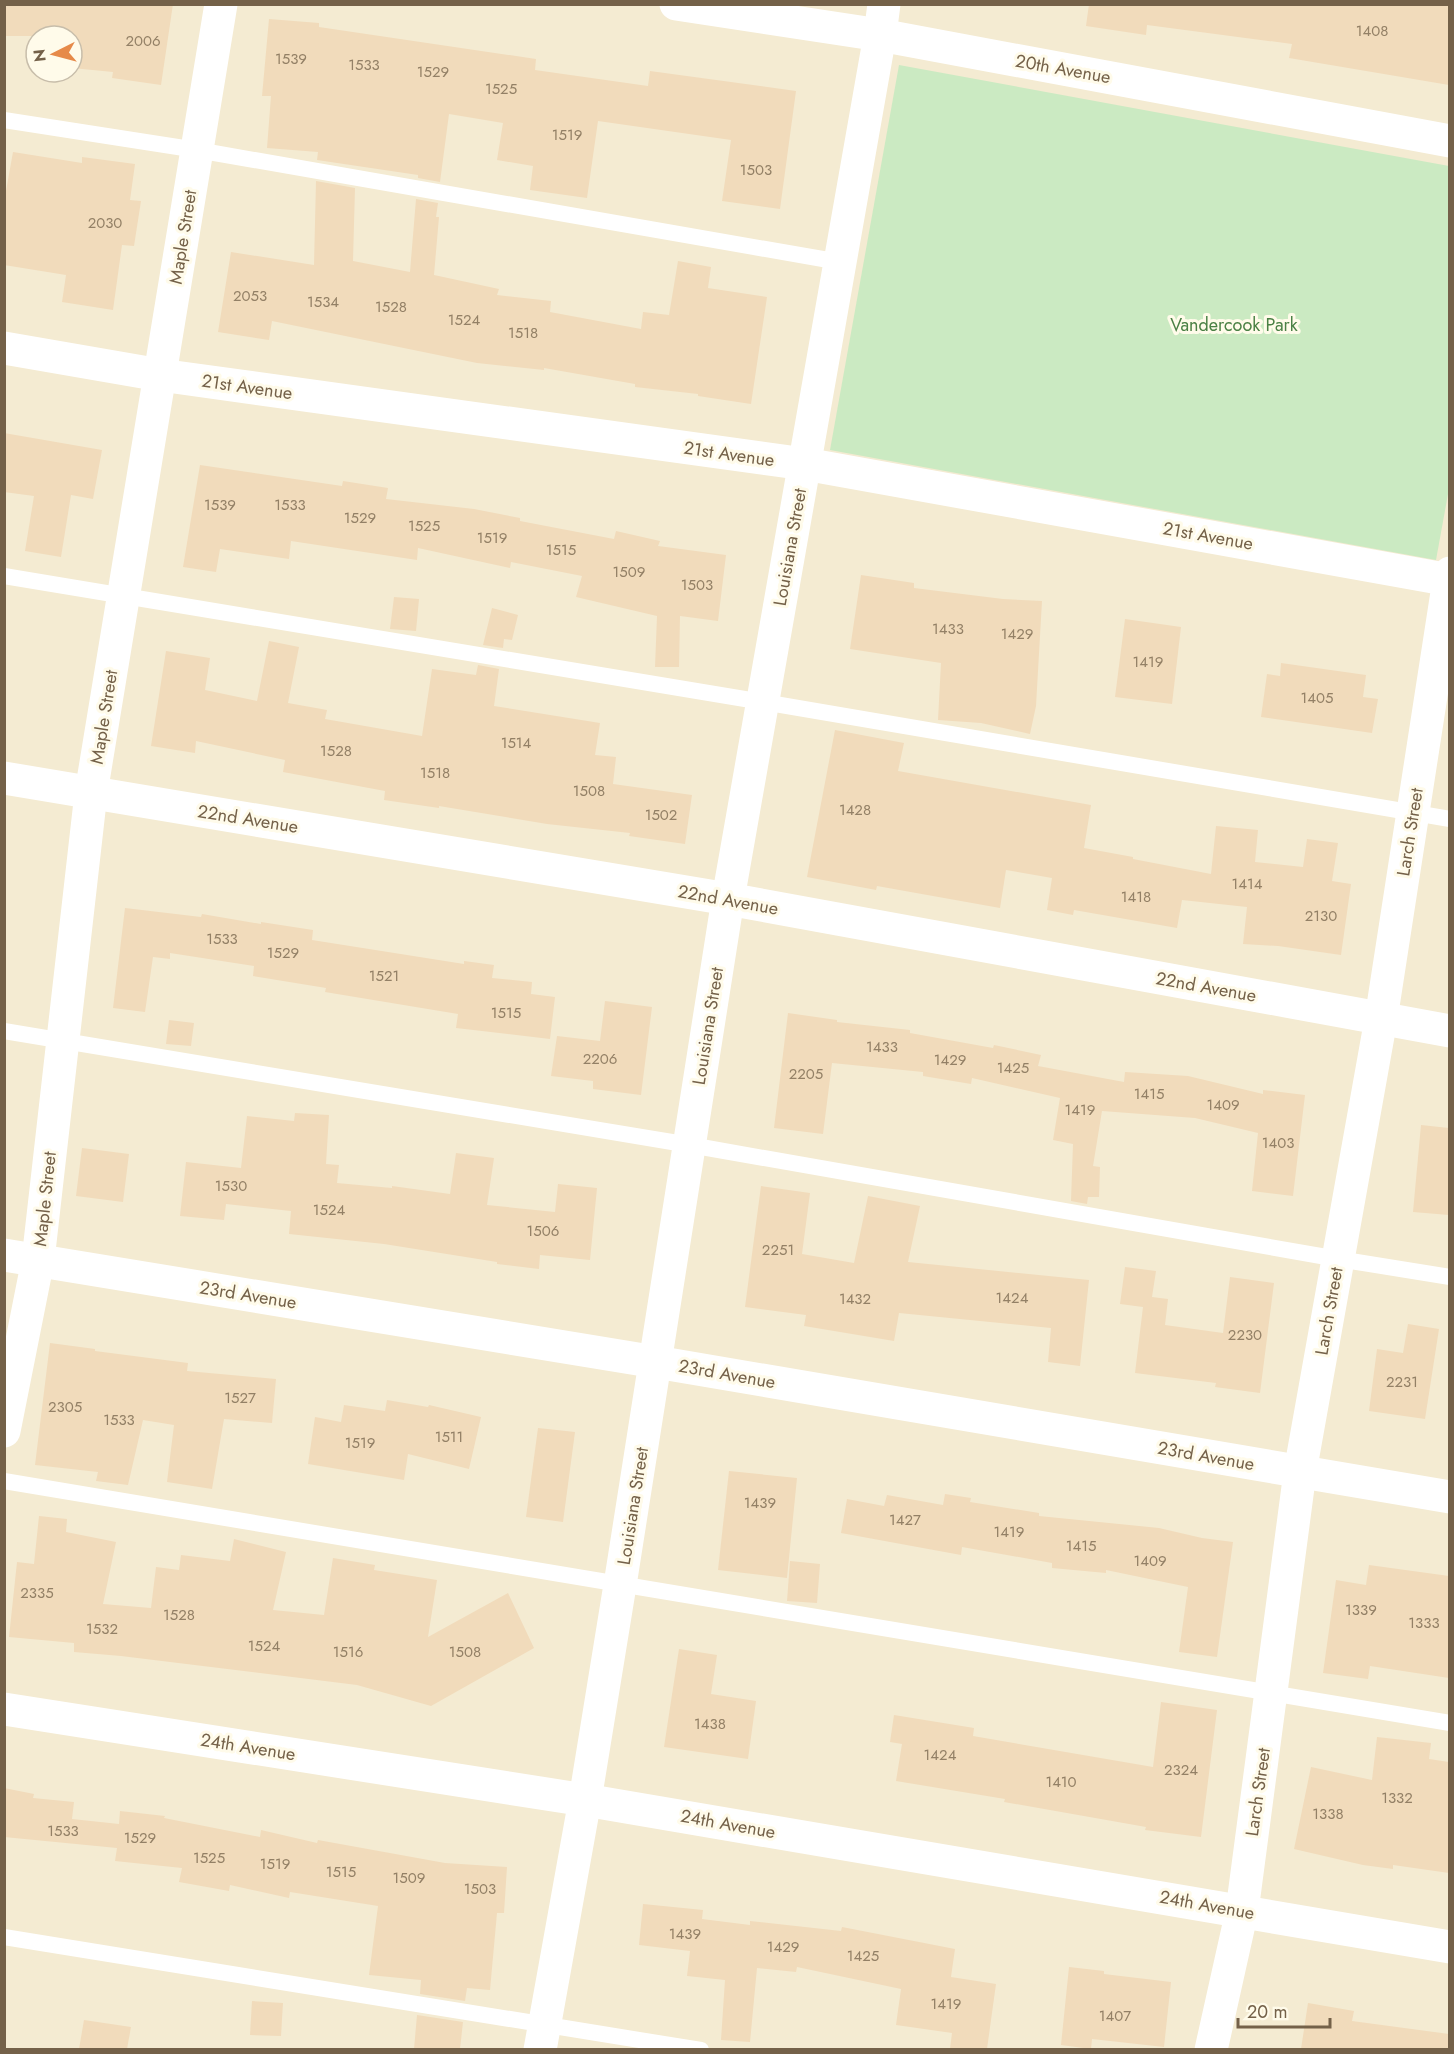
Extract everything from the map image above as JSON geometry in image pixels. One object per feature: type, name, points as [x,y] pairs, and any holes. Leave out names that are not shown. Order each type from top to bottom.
[{"type":"street","name":"Maple Street","points":[[4,1431],[38,1260],[92,793],[221,4]]},
{"type":"street","name":"20th Avenue","points":[[676,4],[882,20],[1449,141]]},
{"type":"street","name":"Louisiana Street","points":[[543,2036],[620,1585],[728,899],[882,20]]},
{"type":"street","name":"21st Avenue","points":[[4,348],[160,375],[805,464],[1449,577]]},
{"type":"street","name":"Larch Street","points":[[1211,2049],[1242,1911],[1300,1472],[1381,1019],[1449,577]]},
{"type":"street","name":"22nd Avenue","points":[[4,778],[728,899],[1449,1030]]},
{"type":"street","name":"23rd Avenue","points":[[4,1255],[656,1362],[1449,1497]]},
{"type":"street","name":"24th Avenue","points":[[4,1709],[585,1800],[1449,1947]]},
{"type":"lane","points":[[4,120],[197,150],[840,262]]},
{"type":"lane","points":[[4,576],[1449,819]]},
{"type":"lane","points":[[4,1031],[690,1145],[1449,1277]]},
{"type":"lane","points":[[4,1481],[1449,1723]]},
{"type":"lane","points":[[4,1937],[543,2036],[702,2049]]},
{"type":"shaded area","points":[[5,5],[1449,5],[1449,2049],[5,2049]]},
{"type":"green space","name":"Vandercook Park","points":[[899,65],[1449,166],[1450,483],[1436,560],[830,450]]},
{"type":"building","points":[[4,4],[173,4],[161,85],[112,78],[113,72],[84,69],[84,24],[24,24],[24,36],[4,36]]},
{"type":"building","points":[[1089,4],[1449,4],[1449,85],[1289,58],[1292,44],[1147,25],[1146,35],[1086,26]]},
{"type":"building","points":[[269,19],[319,23],[319,27],[536,59],[535,70],[648,86],[650,71],[796,91],[780,209],[722,201],[731,140],[598,121],[587,198],[530,190],[533,166],[497,160],[503,123],[449,114],[440,182],[418,178],[418,175],[317,160],[318,152],[267,148],[271,96],[262,96]]},
{"type":"building","points":[[13,152],[82,163],[82,157],[135,164],[130,200],[141,201],[134,246],[122,245],[113,310],[62,302],[66,275],[4,265],[4,202]]},
{"type":"building","points":[[316,181],[355,188],[353,261],[410,272],[416,199],[438,203],[434,275],[499,289],[497,295],[551,301],[550,312],[641,329],[643,312],[669,315],[678,261],[711,267],[708,288],[767,297],[751,404],[698,396],[698,394],[635,387],[635,384],[544,368],[544,370],[477,363],[272,321],[269,340],[218,332],[231,252],[314,265]]},
{"type":"building","points":[[4,433],[102,450],[93,499],[71,495],[61,557],[25,551],[34,496],[4,492]]},
{"type":"building","points":[[200,465],[342,486],[343,481],[388,488],[386,499],[474,509],[520,518],[520,521],[614,539],[616,531],[660,541],[658,546],[726,555],[718,621],[680,616],[679,667],[655,667],[657,616],[576,597],[582,576],[511,562],[510,568],[418,548],[417,560],[291,541],[289,559],[220,549],[216,572],[183,567]]},
{"type":"building","points":[[861,575],[914,583],[914,588],[1003,599],[1042,601],[1036,706],[1030,734],[981,723],[938,720],[941,663],[850,649]]},
{"type":"building","points":[[394,597],[419,599],[416,631],[390,629]]},
{"type":"building","points":[[492,608],[518,615],[512,640],[504,639],[503,648],[483,645]]},
{"type":"building","points":[[1125,619],[1181,627],[1172,704],[1115,697]]},
{"type":"building","points":[[269,641],[299,647],[288,703],[327,710],[325,719],[422,736],[432,669],[476,675],[478,665],[499,669],[494,706],[600,723],[595,755],[616,757],[613,784],[692,795],[685,844],[629,836],[630,833],[547,824],[439,806],[439,808],[384,800],[385,791],[283,772],[285,760],[196,741],[195,753],[151,746],[166,651],[210,658],[205,690],[257,701]]},
{"type":"building","points":[[1281,663],[1366,675],[1363,697],[1378,699],[1372,733],[1261,717],[1267,674],[1280,676]]},
{"type":"building","points":[[835,730],[904,743],[898,771],[1091,805],[1084,848],[1211,874],[1216,826],[1258,830],[1255,862],[1303,867],[1307,839],[1338,843],[1332,881],[1351,884],[1341,955],[1278,946],[1243,944],[1247,907],[1182,900],[1177,928],[1074,910],[1073,915],[1047,910],[1052,878],[1006,870],[1000,908],[877,886],[876,890],[807,877]]},
{"type":"building","points":[[125,908],[201,917],[202,914],[313,930],[312,940],[464,964],[464,961],[494,965],[492,978],[532,982],[531,994],[555,997],[550,1039],[456,1028],[458,1014],[325,992],[326,988],[253,976],[254,966],[170,953],[170,959],[153,957],[145,1012],[113,1008]]},
{"type":"building","points":[[605,1001],[652,1007],[641,1095],[593,1089],[593,1081],[551,1076],[557,1036],[600,1041]]},
{"type":"building","points":[[788,1013],[837,1020],[837,1022],[910,1030],[910,1033],[993,1048],[994,1045],[1041,1055],[1038,1066],[1124,1082],[1125,1072],[1188,1076],[1263,1094],[1263,1090],[1305,1095],[1293,1196],[1252,1191],[1258,1133],[1195,1118],[1102,1111],[1093,1166],[1100,1167],[1099,1197],[1088,1197],[1087,1204],[1071,1201],[1073,1144],[1053,1140],[1060,1098],[972,1078],[971,1084],[923,1076],[923,1072],[832,1063],[823,1134],[774,1128]]},
{"type":"building","points":[[169,1020],[194,1023],[191,1046],[166,1044]]},
{"type":"building","points":[[295,1113],[329,1115],[326,1164],[339,1165],[337,1183],[392,1188],[392,1186],[450,1194],[456,1153],[494,1158],[487,1205],[555,1212],[558,1184],[597,1188],[590,1260],[540,1255],[539,1269],[384,1244],[289,1234],[291,1211],[226,1204],[224,1220],[180,1216],[186,1162],[241,1168],[247,1116],[294,1121]]},
{"type":"building","points":[[1421,1125],[1449,1128],[1449,1215],[1413,1212]]},
{"type":"building","points":[[82,1148],[129,1154],[123,1202],[76,1196]]},
{"type":"building","points":[[761,1186],[810,1193],[802,1254],[854,1263],[868,1196],[920,1206],[908,1262],[1089,1280],[1080,1366],[1048,1362],[1051,1328],[899,1313],[894,1341],[804,1326],[806,1315],[745,1307]]},
{"type":"building","points":[[1125,1267],[1156,1271],[1152,1297],[1168,1299],[1165,1325],[1223,1333],[1230,1277],[1274,1283],[1260,1393],[1215,1387],[1216,1383],[1135,1373],[1143,1307],[1120,1304]]},
{"type":"building","points":[[1408,1324],[1439,1329],[1425,1419],[1369,1411],[1377,1349],[1403,1353]]},
{"type":"building","points":[[50,1343],[188,1363],[187,1371],[276,1379],[272,1423],[224,1419],[212,1489],[167,1482],[174,1425],[143,1420],[128,1485],[96,1481],[98,1472],[35,1465]]},
{"type":"building","points":[[387,1400],[428,1407],[429,1405],[481,1417],[469,1469],[408,1454],[404,1480],[308,1464],[315,1417],[341,1422],[344,1405],[385,1411]]},
{"type":"building","points":[[538,1428],[575,1432],[563,1522],[526,1517]]},
{"type":"building","points":[[729,1471],[797,1478],[787,1578],[718,1570]]},
{"type":"building","points":[[945,1494],[971,1498],[970,1502],[1039,1513],[1039,1516],[1159,1528],[1202,1538],[1233,1542],[1217,1657],[1179,1652],[1188,1587],[1106,1570],[1106,1573],[1052,1568],[1052,1563],[962,1547],[961,1555],[841,1533],[847,1499],[884,1506],[887,1495],[943,1505]]},
{"type":"building","points":[[39,1516],[67,1519],[66,1532],[116,1542],[103,1604],[151,1608],[156,1567],[179,1570],[181,1555],[230,1561],[234,1539],[286,1552],[273,1610],[324,1615],[333,1558],[375,1565],[374,1570],[437,1580],[428,1637],[508,1593],[534,1648],[431,1706],[357,1685],[74,1652],[74,1643],[9,1637],[17,1562],[34,1564]]},
{"type":"building","points":[[790,1561],[820,1564],[817,1603],[787,1601]]},
{"type":"building","points":[[1369,1565],[1449,1576],[1449,1678],[1370,1666],[1368,1679],[1323,1673],[1336,1580],[1366,1585]]},
{"type":"building","points":[[679,1649],[717,1655],[711,1694],[756,1701],[748,1759],[664,1747]]},
{"type":"building","points":[[1161,1702],[1217,1710],[1201,1837],[1145,1830],[1146,1827],[1004,1802],[1005,1799],[896,1781],[902,1744],[890,1742],[894,1715],[974,1728],[973,1736],[1153,1767]]},
{"type":"building","points":[[1377,1737],[1431,1743],[1429,1759],[1449,1762],[1449,1873],[1393,1865],[1393,1869],[1363,1865],[1294,1849],[1311,1767],[1372,1780]]},
{"type":"building","points":[[4,1788],[34,1794],[33,1798],[74,1802],[72,1819],[119,1824],[120,1811],[165,1816],[164,1818],[260,1837],[261,1830],[317,1843],[318,1840],[445,1863],[507,1867],[504,1913],[497,1913],[490,1990],[467,1988],[465,2001],[420,1994],[421,1980],[369,1975],[378,1906],[290,1892],[289,1898],[230,1885],[229,1891],[179,1882],[182,1868],[115,1861],[117,1848],[4,1837]]},
{"type":"building","points":[[643,1904],[703,1910],[702,1919],[750,1925],[750,1921],[841,1931],[842,1927],[955,1949],[951,1977],[996,1984],[987,2049],[950,2049],[952,2033],[896,2025],[901,1989],[797,1967],[796,1972],[757,1968],[750,2042],[721,2040],[725,1980],[687,1976],[690,1951],[639,1945]]},
{"type":"building","points":[[1069,1967],[1104,1971],[1104,1974],[1171,1982],[1164,2047],[1092,2039],[1091,2049],[1061,2045]]},
{"type":"building","points":[[252,2001],[283,2003],[281,2036],[250,2035]]},
{"type":"building","points":[[1308,2003],[1354,2011],[1352,2021],[1449,2034],[1449,2049],[1301,2049]]},
{"type":"building","points":[[417,2015],[463,2022],[460,2049],[414,2049]]},
{"type":"building","points":[[84,2020],[131,2027],[127,2049],[79,2049]]}]
